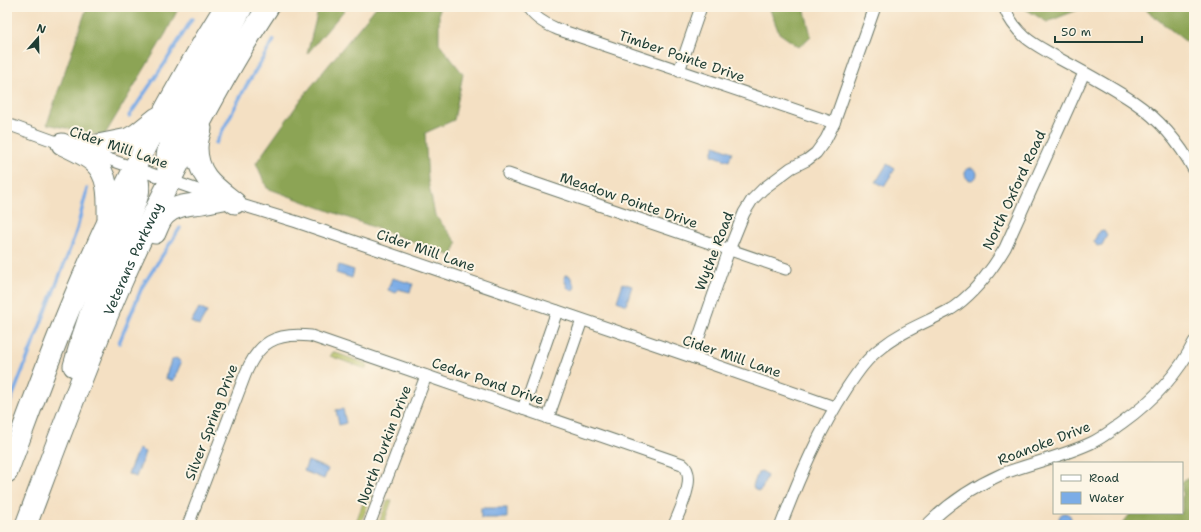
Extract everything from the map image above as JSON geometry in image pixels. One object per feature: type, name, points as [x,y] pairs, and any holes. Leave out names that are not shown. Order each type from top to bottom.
[{"type":"highway","points":[[7,472],[69,312],[108,221],[162,114],[225,7]]},
{"type":"highway","points":[[170,180],[166,159],[170,143],[242,7]]},
{"type":"highway","name":"Veterans Parkway","points":[[26,525],[92,353],[151,218],[226,74],[268,7]]},
{"type":"highway","points":[[205,112],[197,147],[200,166],[212,185],[229,201]]},
{"type":"highway","points":[[70,146],[128,138],[137,134],[162,114]]},
{"type":"highway","points":[[70,146],[94,162],[100,168],[106,181],[108,221]]},
{"type":"highway","points":[[60,435],[61,414],[67,389],[89,316],[116,245],[138,194],[139,182],[134,168]]},
{"type":"highway","points":[[92,353],[109,337],[150,242],[161,220],[166,214],[183,205],[229,201]]},
{"type":"street","name":"Timber Pointe Drive","points":[[528,7],[538,19],[547,25],[834,123]]},
{"type":"street","points":[[679,70],[701,7]]},
{"type":"street","name":"Wythe Road","points":[[692,357],[728,250],[744,213],[762,188],[791,168],[807,160],[816,153],[826,139],[834,123],[875,7]]},
{"type":"street","points":[[1004,7],[1007,15],[1024,36],[1036,45],[1136,103],[1152,116],[1171,136],[1185,154],[1194,170]]},
{"type":"street","name":"North Oxford Road","points":[[780,525],[811,453],[834,407],[864,364],[881,347],[897,335],[952,309],[968,296],[996,264],[1005,248],[1084,73]]},
{"type":"street","name":"Cider Mill Lane","points":[[7,124],[229,201],[297,222],[692,357],[834,407]]},
{"type":"street","name":"Meadow Pointe Drive","points":[[508,174],[786,269]]},
{"type":"street","points":[[523,409],[557,311]]},
{"type":"street","points":[[548,418],[582,320]]},
{"type":"street","name":"Cedar Pond Drive","points":[[275,339],[286,335],[310,336],[682,464],[690,469],[688,485],[674,525]]},
{"type":"street","name":"Silver Spring Drive","points":[[188,525],[252,358],[265,344],[275,339]]},
{"type":"street","name":"Roanoke Drive","points":[[927,525],[960,498],[980,485],[1002,474],[1060,456],[1106,435],[1141,409],[1160,390],[1180,366],[1194,342]]},
{"type":"street","name":"North Durkin Drive","points":[[370,525],[426,376]]},
{"type":"green space","points":[[87,7],[179,7],[166,33],[104,136],[47,124]]},
{"type":"green space","points":[[319,7],[347,7],[307,54]]},
{"type":"green space","points":[[376,7],[439,7],[439,43],[463,74],[454,120],[425,133],[428,181],[435,215],[457,243],[452,256],[267,188],[256,163],[305,94]]},
{"type":"green space","points":[[769,7],[804,7],[811,36],[799,47],[779,33]]},
{"type":"green space","points":[[1022,7],[1092,7],[1080,9],[1047,22]]},
{"type":"green space","points":[[1142,7],[1194,7],[1194,48]]},
{"type":"green space","points":[[333,352],[367,364],[366,369],[330,356]]},
{"type":"green space","points":[[1194,476],[1194,525],[1121,525],[1130,514],[1183,514],[1183,482]]},
{"type":"green space","points":[[367,493],[372,495],[361,522],[356,522]]},
{"type":"green space","points":[[388,500],[392,500],[383,525],[378,525]]},
{"type":"water","points":[[715,145],[732,152],[729,161],[712,155]]},
{"type":"water","points":[[887,164],[895,169],[884,186],[876,182]]},
{"type":"water","points":[[973,168],[976,169],[976,179],[969,180],[966,179],[965,172],[966,169]]},
{"type":"water","points":[[1104,230],[1107,235],[1102,245],[1097,246],[1094,241],[1099,231]]},
{"type":"water","points":[[339,265],[354,270],[352,278],[336,273]]},
{"type":"water","points":[[565,275],[570,276],[575,287],[573,290],[568,289],[564,279]]},
{"type":"water","points":[[392,278],[413,284],[410,292],[398,289],[396,293],[388,290]]},
{"type":"water","points":[[623,283],[632,286],[626,305],[617,301]]},
{"type":"water","points":[[199,308],[207,312],[199,326],[191,322]]},
{"type":"water","points":[[176,358],[181,363],[173,381],[165,378],[171,361]]},
{"type":"water","points":[[343,409],[346,423],[339,425],[336,410]]},
{"type":"water","points":[[138,449],[145,452],[136,477],[128,474]]},
{"type":"water","points":[[308,461],[328,469],[324,479],[304,471]]},
{"type":"water","points":[[761,471],[767,476],[762,489],[759,491],[755,490],[753,486],[758,473]]},
{"type":"water","points":[[481,508],[507,508],[507,518],[481,518]]},
{"type":"water","points":[[1060,514],[1070,514],[1070,524],[1060,524]]},
{"type":"waterway","points":[[129,116],[165,63],[192,19]]},
{"type":"waterway","points":[[216,143],[245,88],[274,40]]},
{"type":"waterway","points":[[7,410],[67,257],[77,229],[87,189]]},
{"type":"waterway","points":[[119,343],[142,287],[180,228]]}]
